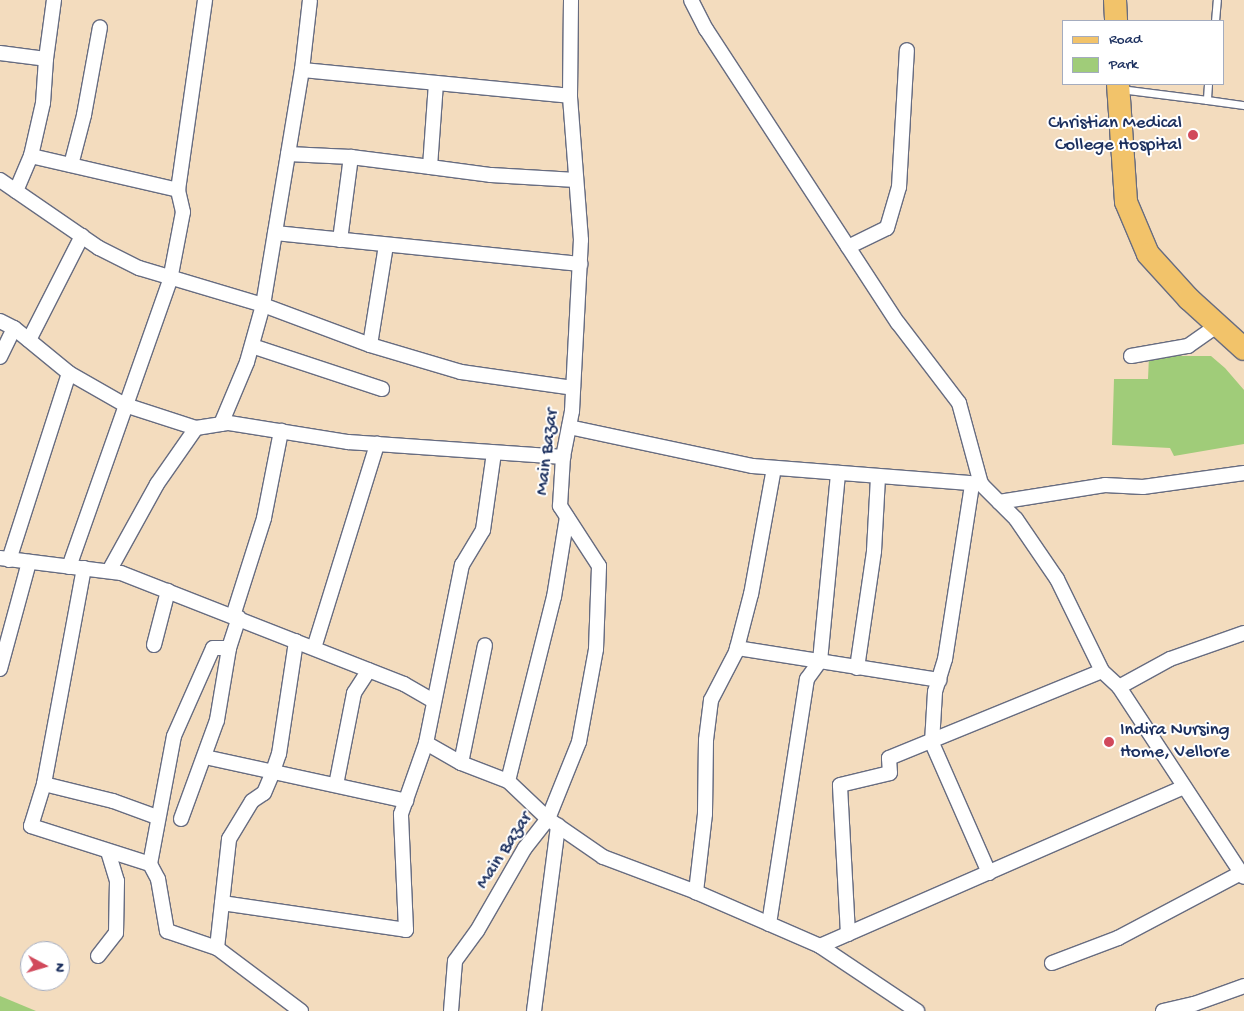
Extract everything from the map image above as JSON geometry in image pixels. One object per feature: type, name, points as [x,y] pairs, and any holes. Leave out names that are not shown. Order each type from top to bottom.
[{"type":"main road","points":[[1115,0],[1116,20]]},
{"type":"main road","points":[[1118,86],[1126,202],[1148,254],[1244,349]]},
{"type":"street","points":[[16,191],[31,156],[43,103],[46,59],[54,0]]},
{"type":"street","points":[[69,567],[170,280],[183,212],[178,190],[205,0]]},
{"type":"street","points":[[221,424],[252,346],[263,305],[302,70],[310,0]]},
{"type":"street","name":"Main Bazar","points":[[451,1011],[455,961],[477,931],[525,848],[553,822],[579,742],[596,649],[599,566],[560,506],[563,458],[574,388],[580,264],[570,96],[571,0]]},
{"type":"street","points":[[691,0],[706,29],[898,323],[959,403],[977,484],[939,680],[932,743],[989,873]]},
{"type":"street","points":[[71,165],[84,115],[100,28]]},
{"type":"street","points":[[848,247],[887,228],[899,187],[908,50]]},
{"type":"street","points":[[0,53],[46,59]]},
{"type":"street","points":[[302,70],[570,96]]},
{"type":"street","points":[[430,167],[436,83]]},
{"type":"street","points":[[288,154],[351,157],[491,175],[576,180]]},
{"type":"street","points":[[31,156],[178,190]]},
{"type":"street","points":[[340,240],[351,157]]},
{"type":"street","points":[[0,180],[82,236],[139,268],[170,280],[263,305],[370,345],[462,372],[574,388]]},
{"type":"street","points":[[275,233],[580,264]]},
{"type":"street","points":[[29,340],[82,236]]},
{"type":"street","points":[[370,345],[386,245]]},
{"type":"street","points":[[0,321],[14,328],[70,373],[125,405],[196,428],[221,424],[377,444],[563,458]]},
{"type":"street","points":[[1131,356],[1188,346],[1218,325]]},
{"type":"street","points":[[0,357],[14,328]]},
{"type":"street","points":[[252,346],[382,389]]},
{"type":"street","points":[[70,373],[4,559],[121,573],[296,640],[404,684],[432,701]]},
{"type":"street","points":[[569,427],[774,468],[977,484],[1000,502],[1016,519],[1057,579],[1102,671],[1119,687],[1243,875],[1118,938],[1052,963]]},
{"type":"street","points":[[109,571],[157,484],[196,428]]},
{"type":"street","points":[[181,819],[206,756],[217,720],[229,648],[264,518],[282,431]]},
{"type":"street","points":[[314,648],[377,444]]},
{"type":"street","points":[[222,903],[406,930],[401,814],[426,743],[432,701],[462,565],[483,530],[494,453]]},
{"type":"street","points":[[696,892],[705,814],[706,740],[711,700],[737,648],[751,594],[774,468]]},
{"type":"street","points":[[769,924],[807,679],[820,661],[838,473]]},
{"type":"street","points":[[1000,502],[1105,485],[1143,487],[1244,473]]},
{"type":"street","points":[[857,668],[874,551],[878,477]]},
{"type":"street","points":[[508,781],[554,597],[567,517]]},
{"type":"street","points":[[0,669],[29,562]]},
{"type":"street","points":[[84,568],[44,784],[31,826],[150,864]]},
{"type":"street","points":[[154,645],[168,591]]},
{"type":"street","points":[[1119,687],[1170,659],[1244,633]]},
{"type":"street","points":[[218,948],[229,839],[252,801],[264,792],[272,774],[280,746],[296,640]]},
{"type":"street","points":[[461,763],[485,645]]},
{"type":"street","points":[[229,648],[213,648],[174,736],[157,817],[150,864],[158,879],[167,930],[218,948],[301,1011]]},
{"type":"street","points":[[737,648],[939,680]]},
{"type":"street","points":[[336,785],[354,693],[369,670]]},
{"type":"street","points":[[848,934],[840,785],[890,773],[889,758],[932,743],[1102,671]]},
{"type":"street","points":[[426,743],[461,763],[508,781],[553,822],[602,857],[696,892],[820,946],[917,1011]]},
{"type":"street","points":[[206,756],[272,774],[336,785],[406,801]]},
{"type":"street","points":[[44,784],[113,801],[157,817]]},
{"type":"street","points":[[820,946],[1184,787]]},
{"type":"street","points":[[534,1011],[553,822]]},
{"type":"street","points":[[98,956],[116,933],[117,881],[108,852]]},
{"type":"street","points":[[1164,1011],[1194,1004],[1244,986]]},
{"type":"lane","points":[[1215,20],[1217,0]]},
{"type":"lane","points":[[1207,100],[1208,85]]},
{"type":"lane","points":[[1118,86],[1244,105]]},
{"type":"green space","points":[[1149,356],[1211,356],[1225,368],[1244,390],[1244,444],[1174,456],[1170,448],[1112,445],[1114,379],[1148,379]]},
{"type":"green space","points":[[0,996],[36,1011],[0,1011]]},
{"type":"place","name":"Christian Medical College Hospital","points":[[1193,135]]},
{"type":"place","name":"Indira Nursing Home, Vellore","points":[[1109,742]]}]
